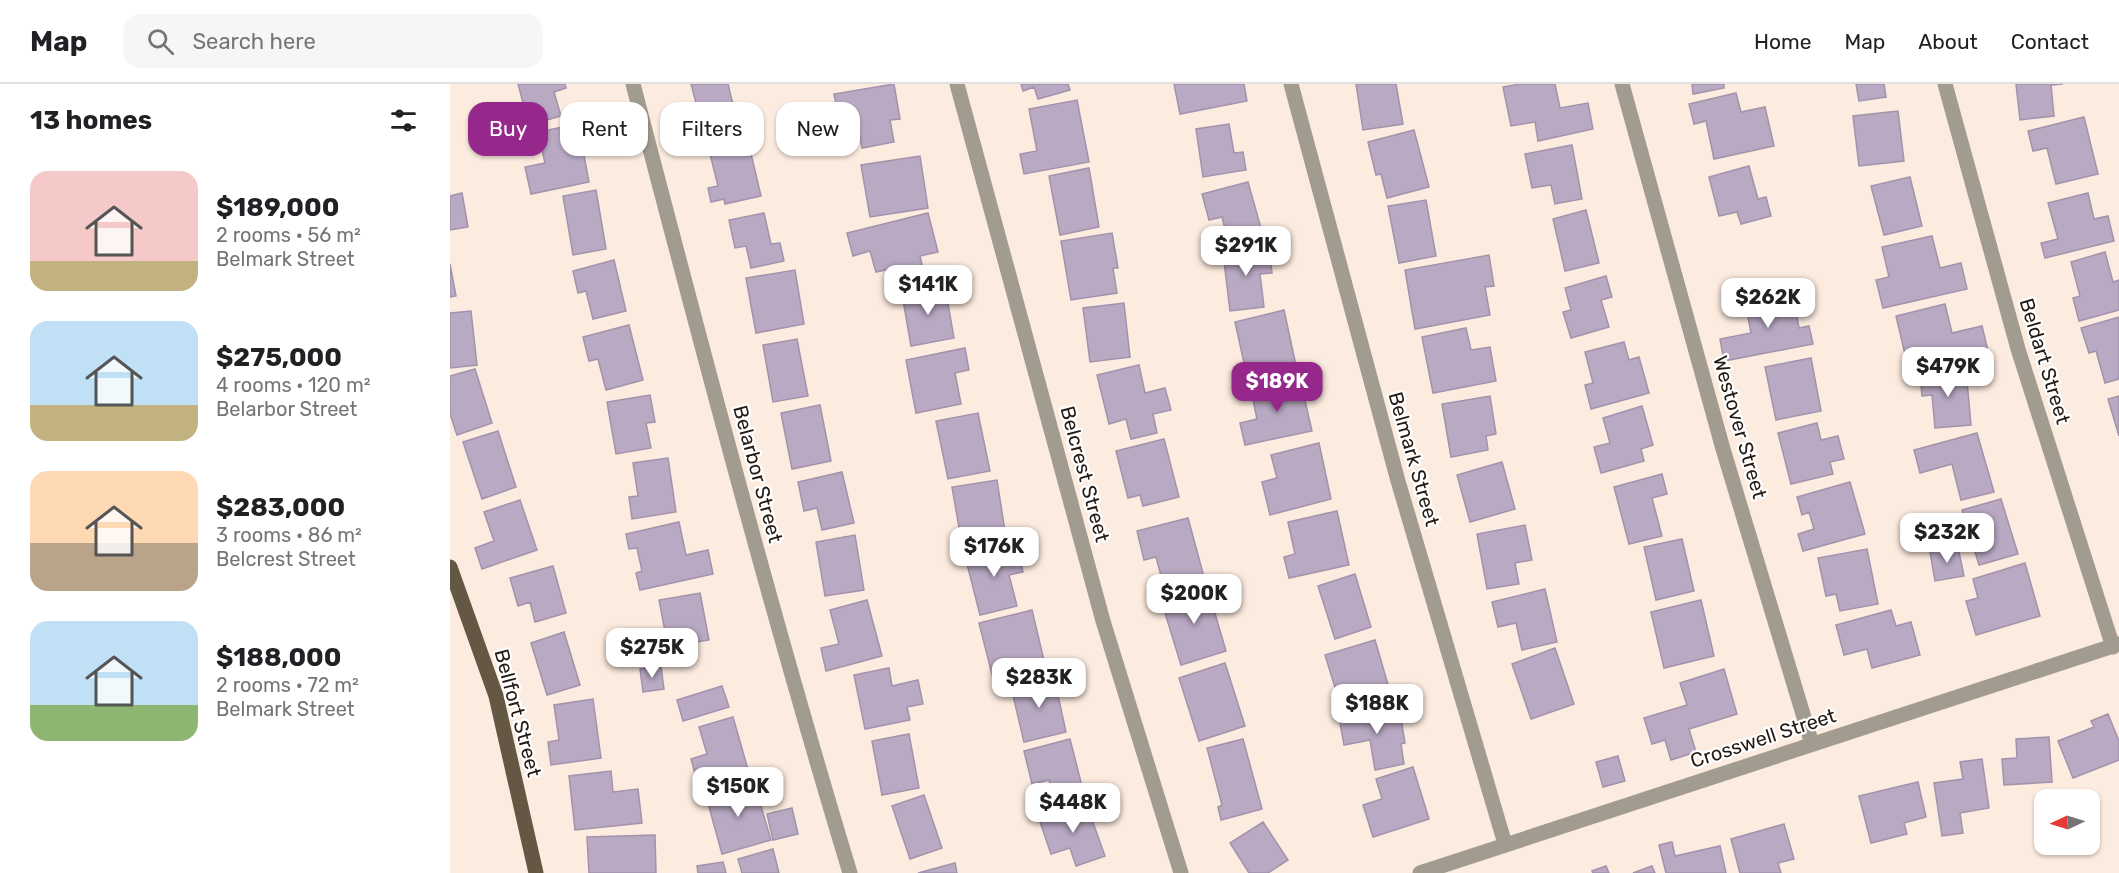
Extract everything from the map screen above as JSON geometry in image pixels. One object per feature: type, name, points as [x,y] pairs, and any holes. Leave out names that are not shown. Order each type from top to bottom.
[{"type":"main road","name":"Bellfort Street","points":[[450,567],[496,696],[536,873]]},
{"type":"street","name":"Belarbor Street","points":[[633,84],[719,413],[810,740],[850,873]]},
{"type":"street","name":"Belcrest Street","points":[[957,84],[1103,621],[1181,873]]},
{"type":"street","name":"Belmark Street","points":[[1290,84],[1398,481],[1505,844]]},
{"type":"street","name":"Westover Street","points":[[1622,84],[1723,449],[1812,744]]},
{"type":"street","name":"Beldart Street","points":[[1945,84],[2018,349],[2116,646]]},
{"type":"street","name":"Crosswell Street","points":[[1420,873],[2116,646]]},
{"type":"building","points":[[518,84],[565,84],[566,88],[554,92],[560,116],[548,120],[548,102],[523,102]]},
{"type":"building","points":[[691,84],[728,84],[732,102],[696,102]]},
{"type":"building","points":[[894,84],[900,119],[890,120],[894,142],[862,148],[860,102],[836,102],[834,94]]},
{"type":"building","points":[[1021,84],[1068,84],[1070,90],[1038,99],[1034,87],[1023,91]]},
{"type":"building","points":[[1174,84],[1244,84],[1247,101],[1180,114]]},
{"type":"building","points":[[1356,84],[1396,84],[1403,124],[1363,130]]},
{"type":"building","points":[[1520,84],[1555,84],[1560,108],[1588,103],[1593,129],[1538,141],[1535,122],[1511,126],[1503,87]]},
{"type":"building","points":[[1692,84],[1724,84],[1724,88],[1693,94]]},
{"type":"building","points":[[1856,84],[1884,84],[1886,97],[1859,101]]},
{"type":"building","points":[[2016,84],[2063,84],[2051,85],[2054,116],[2020,120]]},
{"type":"building","points":[[1736,93],[1741,112],[1765,107],[1774,146],[1714,159],[1706,121],[1694,124],[1689,104]]},
{"type":"building","points":[[1077,100],[1089,162],[1024,174],[1020,154],[1037,151],[1029,109]]},
{"type":"building","points":[[1898,111],[1904,161],[1859,166],[1853,116]]},
{"type":"building","points":[[2084,117],[2098,174],[2056,184],[2047,148],[2033,151],[2028,131]]},
{"type":"building","points":[[1229,124],[1234,153],[1243,152],[1246,170],[1203,177],[1196,129]]},
{"type":"building","points":[[560,128],[560,156],[584,156],[589,182],[531,194],[525,167],[545,163],[543,156],[548,156],[548,130]]},
{"type":"building","points":[[1414,130],[1429,187],[1387,198],[1381,174],[1376,175],[1368,142]]},
{"type":"building","points":[[1572,145],[1582,199],[1555,204],[1551,185],[1532,188],[1525,154]]},
{"type":"building","points":[[710,156],[752,156],[761,196],[725,204],[724,199],[711,202],[708,188],[718,186]]},
{"type":"building","points":[[920,156],[928,208],[870,217],[861,165]]},
{"type":"building","points":[[1749,166],[1758,199],[1766,197],[1771,216],[1741,224],[1737,212],[1719,216],[1709,177]]},
{"type":"building","points":[[1089,168],[1099,227],[1060,235],[1049,176]]},
{"type":"building","points":[[1910,177],[1922,226],[1884,235],[1871,186]]},
{"type":"building","points":[[1248,182],[1262,232],[1228,241],[1222,217],[1209,220],[1202,194]]},
{"type":"building","points":[[596,190],[606,249],[573,255],[563,196]]},
{"type":"building","points":[[462,193],[468,227],[450,230],[450,196]]},
{"type":"building","points":[[2088,193],[2094,219],[2108,216],[2114,241],[2045,258],[2041,243],[2058,239],[2048,203]]},
{"type":"building","points":[[1426,200],[1436,256],[1399,263],[1388,206]]},
{"type":"building","points":[[1586,210],[1599,263],[1565,271],[1553,219]]},
{"type":"building","points":[[764,213],[771,244],[780,243],[784,261],[751,268],[746,246],[735,248],[729,220]]},
{"type":"building","points":[[928,213],[938,252],[920,256],[925,277],[895,285],[890,269],[876,272],[870,251],[853,256],[847,233]]},
{"type":"building","points":[[1112,233],[1118,268],[1113,268],[1117,293],[1071,300],[1061,241]]},
{"type":"building","points":[[1932,236],[1940,268],[1961,263],[1967,289],[1883,308],[1876,280],[1889,277],[1882,247]]},
{"type":"building","points":[[1269,247],[1272,273],[1260,274],[1264,307],[1230,311],[1223,253]]},
{"type":"building","points":[[2105,252],[2113,282],[2119,280],[2119,310],[2079,321],[2073,298],[2080,296],[2071,262]]},
{"type":"building","points":[[1489,255],[1494,286],[1485,287],[1490,315],[1415,329],[1405,270]]},
{"type":"building","points":[[614,260],[626,311],[593,319],[586,291],[578,293],[573,271]]},
{"type":"building","points":[[450,264],[456,296],[450,297]]},
{"type":"building","points":[[795,270],[804,324],[756,333],[746,278]]},
{"type":"building","points":[[1606,276],[1612,297],[1601,300],[1609,327],[1571,338],[1563,312],[1571,310],[1565,288]]},
{"type":"building","points":[[945,287],[954,338],[911,346],[902,294]]},
{"type":"building","points":[[1793,292],[1799,328],[1809,326],[1813,344],[1724,361],[1720,339],[1751,333],[1745,301]]},
{"type":"building","points":[[1124,303],[1130,357],[1090,362],[1083,308]]},
{"type":"building","points":[[1945,304],[1952,333],[1982,326],[1988,351],[1909,371],[1896,316]]},
{"type":"building","points":[[1284,310],[1297,370],[1248,381],[1235,322]]},
{"type":"building","points":[[471,311],[477,365],[450,368],[450,313]]},
{"type":"building","points":[[2119,317],[2119,379],[2105,383],[2096,351],[2089,353],[2081,328]]},
{"type":"building","points":[[629,325],[643,380],[606,390],[598,359],[589,361],[583,337]]},
{"type":"building","points":[[1466,328],[1471,350],[1490,347],[1496,381],[1433,393],[1422,337]]},
{"type":"building","points":[[797,339],[808,396],[773,402],[763,345]]},
{"type":"building","points":[[1624,342],[1629,360],[1639,357],[1649,393],[1591,409],[1585,385],[1593,383],[1585,352]]},
{"type":"building","points":[[965,348],[969,370],[955,373],[961,404],[916,413],[906,360]]},
{"type":"building","points":[[1811,358],[1821,411],[1776,420],[1765,367]]},
{"type":"building","points":[[1139,365],[1145,393],[1165,388],[1171,410],[1153,414],[1157,433],[1131,439],[1126,419],[1109,424],[1097,375]]},
{"type":"building","points":[[475,369],[492,423],[457,435],[450,414],[450,376]]},
{"type":"building","points":[[1966,370],[1971,425],[1935,428],[1932,395],[1922,396],[1920,375]]},
{"type":"building","points":[[1300,379],[1312,431],[1245,445],[1240,423],[1257,419],[1251,390]]},
{"type":"building","points":[[650,395],[655,422],[646,423],[651,448],[616,454],[607,402]]},
{"type":"building","points":[[1490,396],[1496,434],[1486,436],[1488,450],[1451,457],[1442,404]]},
{"type":"building","points":[[2119,396],[2119,436],[2108,399]]},
{"type":"building","points":[[820,405],[831,461],[792,469],[781,413]]},
{"type":"building","points":[[1642,406],[1653,445],[1641,449],[1644,461],[1601,473],[1594,447],[1610,443],[1603,418]]},
{"type":"building","points":[[978,413],[990,471],[948,479],[936,421]]},
{"type":"building","points":[[1817,423],[1821,440],[1838,436],[1844,459],[1830,462],[1833,474],[1791,484],[1778,433]]},
{"type":"building","points":[[498,431],[516,487],[482,499],[463,442]]},
{"type":"building","points":[[1977,433],[1994,492],[1961,500],[1952,464],[1920,473],[1914,450]]},
{"type":"building","points":[[1164,439],[1179,497],[1143,506],[1140,495],[1128,498],[1116,451]]},
{"type":"building","points":[[1319,443],[1331,499],[1270,515],[1262,482],[1277,478],[1271,455]]},
{"type":"building","points":[[668,458],[676,512],[632,519],[629,497],[638,496],[633,463]]},
{"type":"building","points":[[1502,462],[1515,509],[1470,522],[1457,475]]},
{"type":"building","points":[[842,472],[854,523],[822,530],[817,508],[804,511],[798,482]]},
{"type":"building","points":[[1662,474],[1667,494],[1652,498],[1662,536],[1629,544],[1614,487]]},
{"type":"building","points":[[997,480],[1006,538],[962,545],[952,487]]},
{"type":"building","points":[[1850,482],[1865,534],[1803,551],[1798,534],[1814,529],[1809,512],[1802,515],[1797,497]]},
{"type":"building","points":[[2001,499],[2018,554],[1979,565],[1962,510]]},
{"type":"building","points":[[520,500],[537,550],[482,569],[475,548],[494,541],[484,512]]},
{"type":"building","points":[[1337,511],[1349,565],[1289,578],[1284,557],[1295,554],[1288,522]]},
{"type":"building","points":[[1188,518],[1204,577],[1164,587],[1156,557],[1144,560],[1137,531]]},
{"type":"building","points":[[679,522],[686,555],[708,550],[713,574],[640,590],[636,573],[642,571],[637,548],[629,549],[626,534]]},
{"type":"building","points":[[1525,525],[1532,560],[1515,563],[1519,584],[1487,589],[1477,534]]},
{"type":"building","points":[[855,535],[864,590],[825,596],[816,542]]},
{"type":"building","points":[[1682,539],[1694,591],[1656,600],[1644,547]]},
{"type":"building","points":[[1016,543],[1023,572],[1009,575],[1017,606],[980,615],[965,556]]},
{"type":"building","points":[[1958,547],[1964,576],[1935,581],[1930,552]]},
{"type":"building","points":[[1867,549],[1878,604],[1840,611],[1836,594],[1826,596],[1818,558]]},
{"type":"building","points":[[2025,563],[2040,616],[1976,635],[1966,601],[1978,598],[1973,579]]},
{"type":"building","points":[[553,566],[566,613],[535,622],[530,602],[518,606],[510,578]]},
{"type":"building","points":[[1355,574],[1371,627],[1335,639],[1318,586]]},
{"type":"building","points":[[1207,586],[1226,651],[1181,665],[1161,600]]},
{"type":"building","points":[[1545,589],[1557,642],[1522,650],[1516,623],[1498,627],[1492,602]]},
{"type":"building","points":[[700,593],[709,640],[668,647],[659,600]]},
{"type":"building","points":[[867,600],[882,656],[826,671],[821,648],[839,644],[830,610]]},
{"type":"building","points":[[1701,600],[1714,656],[1664,668],[1651,612]]},
{"type":"building","points":[[1032,610],[1046,669],[994,682],[979,623]]},
{"type":"building","points":[[1891,610],[1896,626],[1911,622],[1920,655],[1872,668],[1867,649],[1844,655],[1836,625]]},
{"type":"building","points":[[564,632],[580,685],[547,695],[531,643]]},
{"type":"building","points":[[1375,640],[1391,695],[1342,710],[1325,655]]},
{"type":"building","points":[[1555,648],[1574,704],[1531,719],[1512,664]]},
{"type":"building","points":[[1225,663],[1245,726],[1199,741],[1179,678]]},
{"type":"building","points":[[661,667],[664,689],[643,692],[640,669]]},
{"type":"building","points":[[889,668],[892,686],[918,680],[923,704],[907,707],[910,720],[865,729],[854,675]]},
{"type":"building","points":[[1724,669],[1737,714],[1689,729],[1696,752],[1671,760],[1665,740],[1652,744],[1644,718],[1687,705],[1680,683]]},
{"type":"building","points":[[1054,677],[1066,732],[1024,742],[1011,687]]},
{"type":"building","points":[[722,686],[729,707],[683,721],[677,700]]},
{"type":"building","points":[[593,699],[601,758],[551,765],[548,742],[559,740],[554,705]]},
{"type":"building","points":[[1399,706],[1405,743],[1401,744],[1404,764],[1375,770],[1370,740],[1344,745],[1339,717]]},
{"type":"building","points":[[2108,714],[2119,741],[2119,760],[2073,778],[2058,741],[2094,727],[2091,721]]},
{"type":"building","points":[[733,717],[749,773],[699,788],[691,759],[707,754],[699,727]]},
{"type":"building","points":[[909,734],[919,788],[882,795],[872,741]]},
{"type":"building","points":[[2049,737],[2052,782],[2004,785],[2002,759],[2017,758],[2016,739]]},
{"type":"building","points":[[1070,739],[1085,798],[1055,805],[1049,780],[1032,784],[1024,751]]},
{"type":"building","points":[[1243,739],[1262,809],[1221,820],[1218,807],[1222,805],[1207,748]]},
{"type":"building","points":[[1618,756],[1625,781],[1603,787],[1596,762]]},
{"type":"building","points":[[1982,759],[1989,808],[1960,813],[1963,833],[1942,836],[1934,783],[1963,779],[1960,762]]},
{"type":"building","points":[[1413,767],[1429,819],[1373,837],[1363,805],[1382,799],[1376,779]]},
{"type":"building","points":[[611,771],[613,792],[638,789],[642,823],[575,830],[569,776]]},
{"type":"building","points":[[754,782],[771,840],[722,854],[706,796]]},
{"type":"building","points":[[1918,782],[1926,817],[1904,823],[1907,834],[1871,843],[1859,796]]},
{"type":"building","points":[[924,795],[942,848],[910,859],[892,806]]},
{"type":"building","points":[[1086,803],[1105,856],[1076,866],[1070,848],[1051,854],[1039,819]]},
{"type":"building","points":[[792,808],[798,834],[773,840],[767,814]]},
{"type":"building","points":[[1263,822],[1288,860],[1268,873],[1249,873],[1230,843]]},
{"type":"building","points":[[1784,824],[1794,859],[1778,863],[1781,873],[1740,873],[1731,839]]},
{"type":"building","points":[[655,835],[656,873],[589,873],[587,837]]},
{"type":"building","points":[[1672,842],[1675,856],[1720,846],[1726,873],[1666,873],[1659,845]]},
{"type":"building","points":[[773,849],[779,873],[742,873],[738,859]]},
{"type":"building","points":[[723,862],[726,873],[698,873],[697,866]]},
{"type":"building","points":[[955,863],[957,873],[918,873]]},
{"type":"building","points":[[1606,866],[1609,873],[1593,873],[1592,871]]},
{"type":"building","points":[[1652,866],[1655,873],[1633,873]]}]
